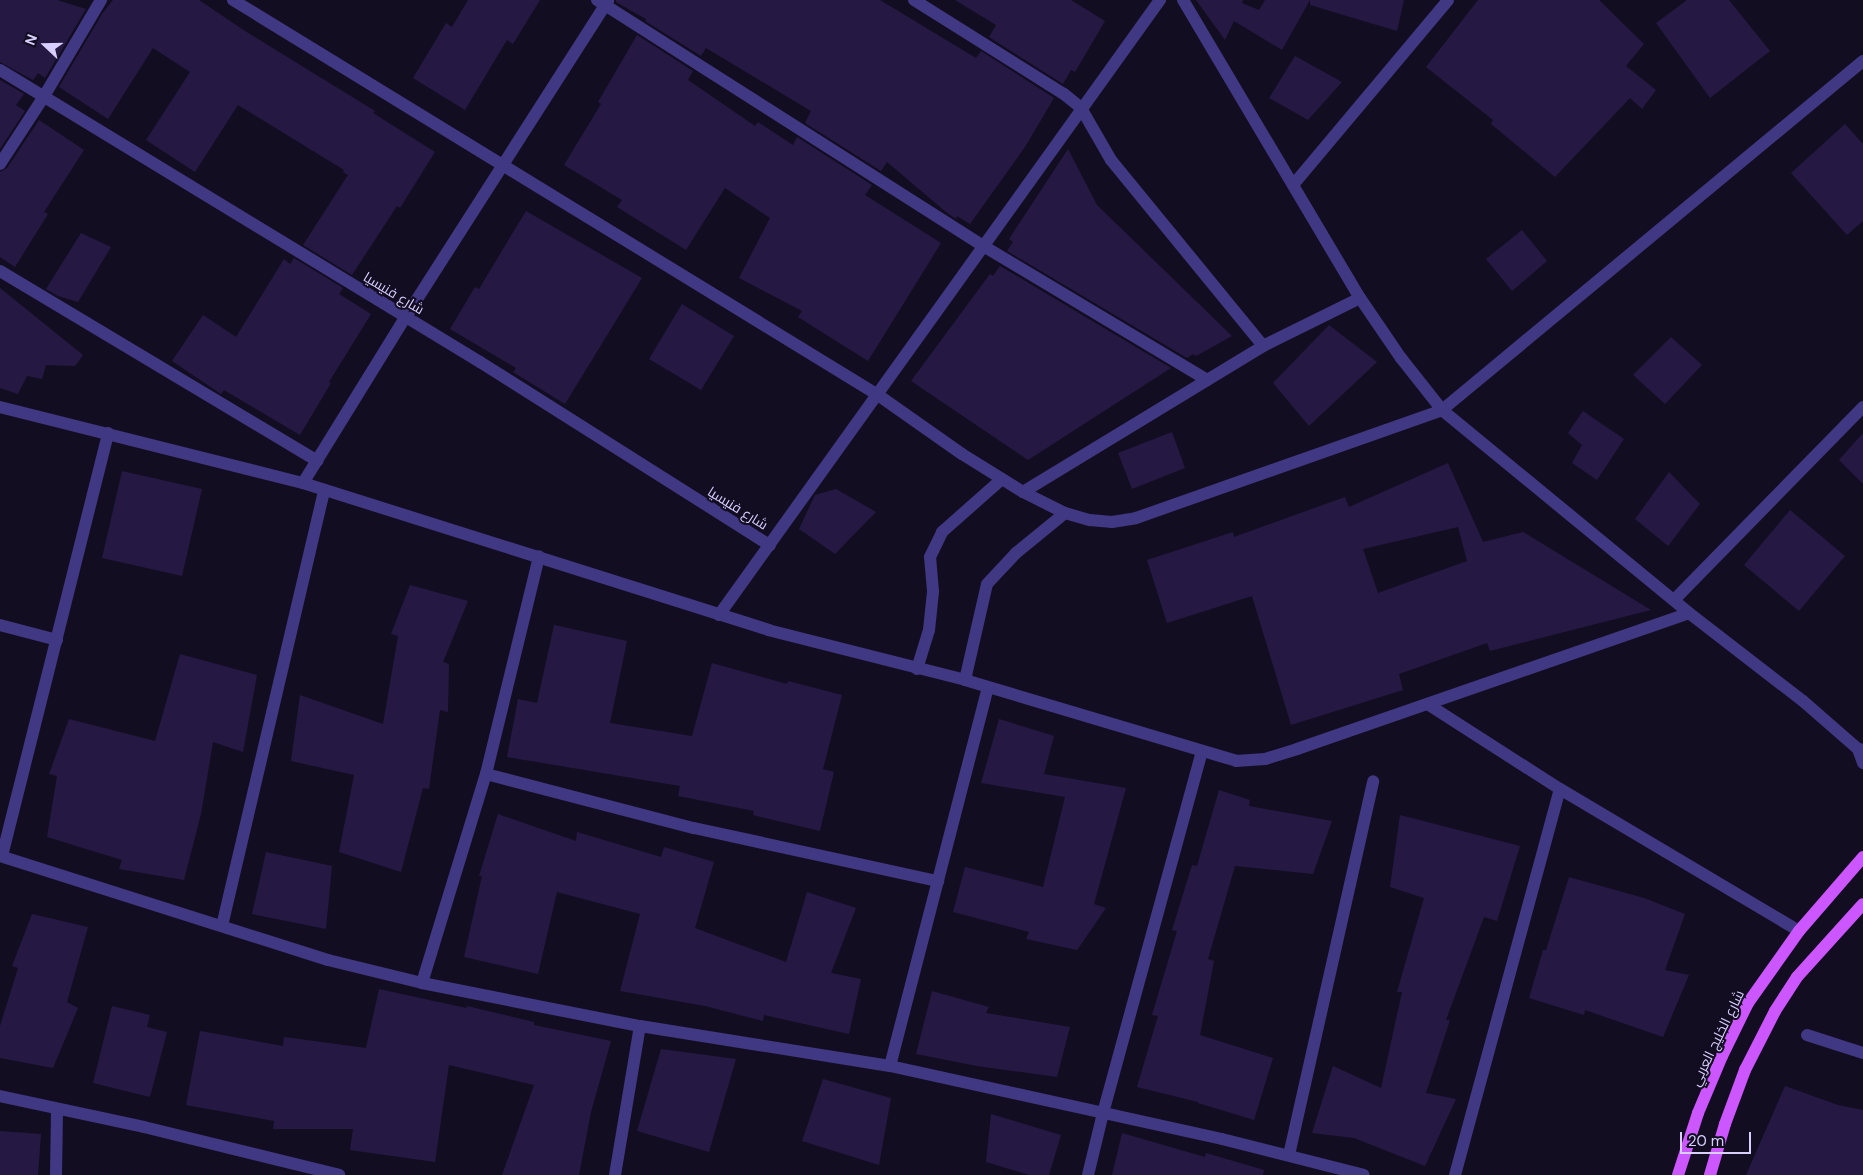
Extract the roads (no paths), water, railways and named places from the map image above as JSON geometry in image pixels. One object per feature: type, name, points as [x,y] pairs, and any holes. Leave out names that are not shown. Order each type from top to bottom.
[{"type":"main road","name":"شارع الخليج العربي","points":[[1678,1175],[1698,1113],[1722,1056],[1748,1003],[1799,931],[1863,857]]},
{"type":"main road","points":[[1710,1175],[1725,1124],[1745,1070],[1774,1011],[1797,977],[1863,904]]},
{"type":"street","points":[[0,164],[43,98],[101,0]]},
{"type":"street","points":[[233,0],[878,395],[962,454],[1023,492],[1065,513],[1090,520],[1112,522],[1136,518],[1442,410],[1860,69]]},
{"type":"street","points":[[914,0],[1064,94],[1081,108],[1111,160],[1263,346]]},
{"type":"street","points":[[719,615],[985,247],[1081,108],[1160,0]]},
{"type":"street","points":[[1183,0],[1360,298],[1401,358],[1442,410],[1689,613],[1803,701],[1858,748],[1863,763]]},
{"type":"street","points":[[1293,185],[1448,0]]},
{"type":"street","points":[[303,483],[405,318],[504,165],[603,2],[985,247],[1207,380]]},
{"type":"street","name":"شارع فنيسيا","points":[[0,70],[43,98],[480,362],[770,546]]},
{"type":"street","points":[[0,271],[317,461]]},
{"type":"street","points":[[1023,492],[1263,346],[1360,298]]},
{"type":"street","points":[[0,407],[303,483],[539,556],[719,615],[917,669],[965,680],[1236,761],[1265,759],[1429,705],[1689,613]]},
{"type":"street","points":[[1674,600],[1863,407]]},
{"type":"street","points":[[108,433],[1,856],[328,960],[422,983],[640,1026],[890,1066],[1103,1112],[1289,1155],[1364,1175]]},
{"type":"street","points":[[917,669],[929,630],[933,591],[930,557],[942,532],[1002,479]]},
{"type":"street","points":[[222,926],[324,490]]},
{"type":"street","points":[[965,680],[987,584],[1016,554],[1065,513]]},
{"type":"street","points":[[422,983],[486,774],[539,556]]},
{"type":"street","points":[[0,625],[57,640]]},
{"type":"street","points":[[890,1066],[988,687]]},
{"type":"street","points":[[1429,705],[1560,789],[1799,931]]},
{"type":"street","points":[[1858,748],[1863,735]]},
{"type":"street","points":[[1088,1175],[1103,1112],[1202,752]]},
{"type":"street","points":[[486,774],[694,828],[938,881]]},
{"type":"street","points":[[1289,1155],[1373,781]]},
{"type":"street","points":[[1455,1175],[1560,789]]},
{"type":"street","points":[[615,1175],[640,1026]]},
{"type":"street","points":[[1807,1035],[1863,1052]]},
{"type":"street","points":[[0,1096],[153,1129],[339,1175]]},
{"type":"street","points":[[56,1175],[57,1109]]}]
